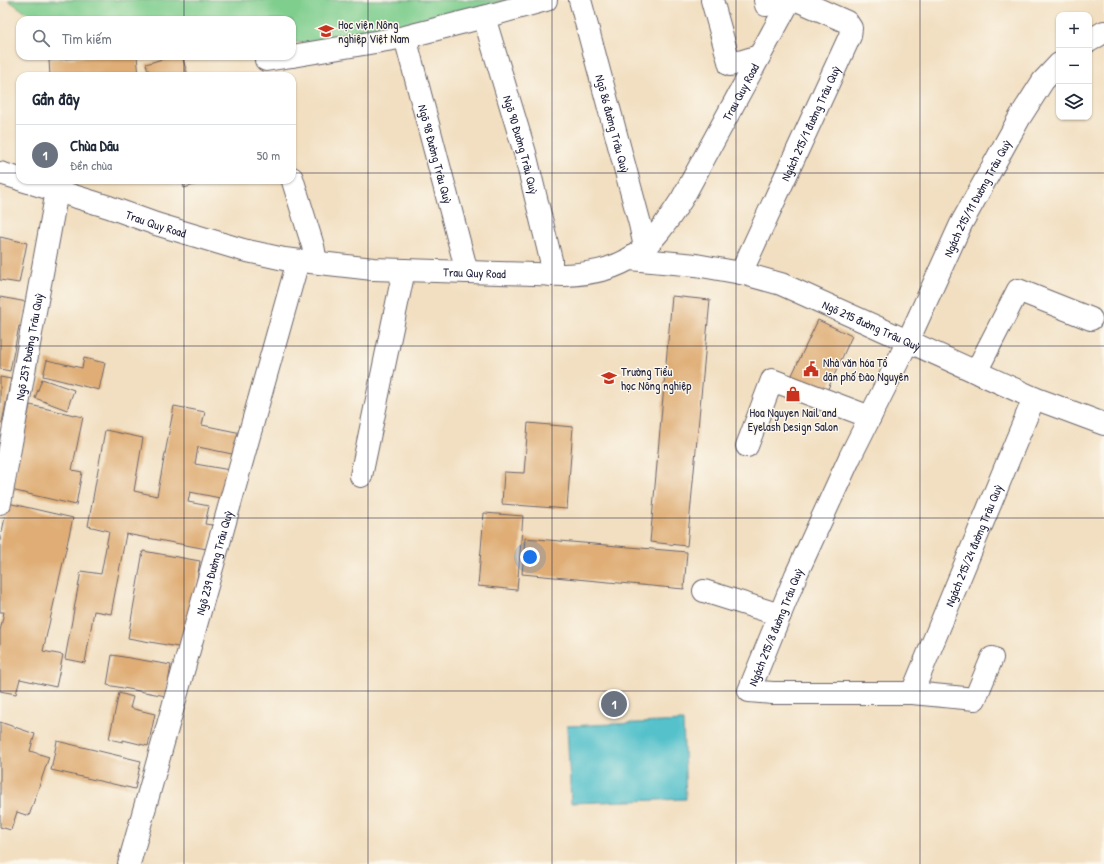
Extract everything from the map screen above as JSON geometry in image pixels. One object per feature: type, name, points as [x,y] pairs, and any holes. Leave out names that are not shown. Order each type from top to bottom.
[{"type":"street","points":[[296,55],[405,37],[546,0]]},
{"type":"street","name":"Ngõ 86 đường Trâu Quỳ","points":[[580,0],[640,224],[637,253]]},
{"type":"street","points":[[712,0],[730,65],[760,56]]},
{"type":"street","points":[[765,0],[766,5],[782,0]]},
{"type":"street","name":"Trau Quy Road","points":[[34,184],[109,207],[156,224],[243,250],[307,262],[373,269],[551,275],[581,275],[598,272],[614,267],[637,253],[658,233],[682,199],[790,0]]},
{"type":"street","name":"Ngách 215/1 đường Trâu Quỳ","points":[[740,273],[850,36],[851,28],[846,22],[797,0]]},
{"type":"street","name":"Ngõ 90 Đường Trâu Quỳ","points":[[484,17],[525,153],[551,260],[551,275]]},
{"type":"street","points":[[1092,39],[1104,32]]},
{"type":"street","name":"Ngõ 98 Đường Trâu Quỳ","points":[[405,37],[467,272]]},
{"type":"street","name":"Ngách 215/11 Đường Trâu Quỳ","points":[[908,341],[961,224],[1042,81],[1056,67]]},
{"type":"street","name":"Trau Quy Road","points":[[0,173],[16,178]]},
{"type":"street","points":[[294,184],[313,246],[307,262]]},
{"type":"street","name":"Ngõ 257 Đường Trâu Quỳ","points":[[0,503],[6,443],[57,191]]},
{"type":"street","name":"Ngõ 215 đường Trâu Quỳ","points":[[637,253],[740,273],[781,284],[1034,398],[1104,424]]},
{"type":"street","name":"Ngõ 239 Đường Trâu Quỳ","points":[[128,864],[307,262]]},
{"type":"street","points":[[361,476],[404,270]]},
{"type":"street","points":[[976,372],[1018,290],[1091,319]]},
{"type":"street","name":"Ngách 215/8 đường Trâu Quỳ","points":[[908,341],[847,464],[800,568],[749,691],[773,693],[912,693],[975,699],[992,658]]},
{"type":"street","points":[[748,446],[772,380],[870,416]]},
{"type":"street","name":"Ngách 215/24 đường Trâu Quỳ","points":[[912,693],[1034,398]]},
{"type":"street","points":[[704,591],[780,615]]},
{"type":"green space","name":"Học viện Nông nghiệp Việt Nam","points":[[8,0],[510,0],[400,25],[308,43],[296,42],[296,16],[31,16]]},
{"type":"water","points":[[683,721],[686,799],[571,803],[567,726]]},
{"type":"building","points":[[49,60],[137,60],[139,72],[50,72]]},
{"type":"building","points":[[159,60],[183,60],[187,72],[149,72],[146,64]]},
{"type":"building","points":[[183,184],[198,184],[184,188]]},
{"type":"building","points":[[0,237],[27,243],[19,283],[0,280]]},
{"type":"building","points":[[672,296],[710,300],[687,546],[650,542]]},
{"type":"building","points":[[0,297],[27,302],[22,327],[19,326],[10,371],[0,369]]},
{"type":"building","points":[[818,320],[852,336],[826,393],[791,377]]},
{"type":"building","points":[[84,358],[105,363],[99,390],[43,376],[47,360],[82,368]]},
{"type":"building","points":[[0,377],[11,379],[2,423],[0,423]]},
{"type":"building","points":[[42,379],[74,390],[67,410],[35,398]]},
{"type":"building","points":[[30,405],[83,417],[72,470],[82,472],[76,505],[11,490]]},
{"type":"building","points":[[174,406],[205,412],[202,425],[241,433],[237,455],[198,447],[195,464],[230,470],[225,499],[190,492],[188,502],[209,506],[205,524],[212,525],[207,549],[126,534],[111,614],[94,611],[85,663],[65,659],[81,571],[101,574],[109,531],[88,526],[105,430],[143,438],[134,491],[157,496]]},
{"type":"building","points":[[528,423],[573,427],[567,509],[502,504],[504,472],[524,473]]},
{"type":"building","points":[[8,503],[73,518],[43,651],[63,655],[56,687],[20,679],[16,694],[0,691],[0,631],[4,612],[0,612],[0,541]]},
{"type":"building","points":[[484,513],[523,516],[517,590],[478,586]]},
{"type":"building","points":[[525,538],[687,552],[684,589],[522,574]]},
{"type":"building","points":[[143,551],[200,561],[193,604],[178,647],[128,638]]},
{"type":"building","points":[[112,655],[171,665],[166,696],[107,685]]},
{"type":"building","points":[[119,693],[133,697],[130,708],[155,714],[148,746],[123,740],[123,742],[109,739]]},
{"type":"building","points":[[0,722],[35,734],[30,751],[49,757],[29,816],[17,812],[11,830],[0,827]]},
{"type":"building","points":[[57,741],[141,761],[135,789],[51,770]]},
{"type":"place","name":"Học viện Nông nghiệp Việt Nam","points":[[326,31]]},
{"type":"place","name":"Nhà văn hóa Tổ dân phố Đào Nguyên","points":[[811,369]]},
{"type":"place","name":"Trường Tiểu học Nông nghiệp","points":[[609,378]]},
{"type":"place","name":"Hoa Nguyen Nail and Eyelash Design Salon","points":[[793,394]]},
{"type":"place","name":"Chùa Dâu","points":[[614,704]]}]
